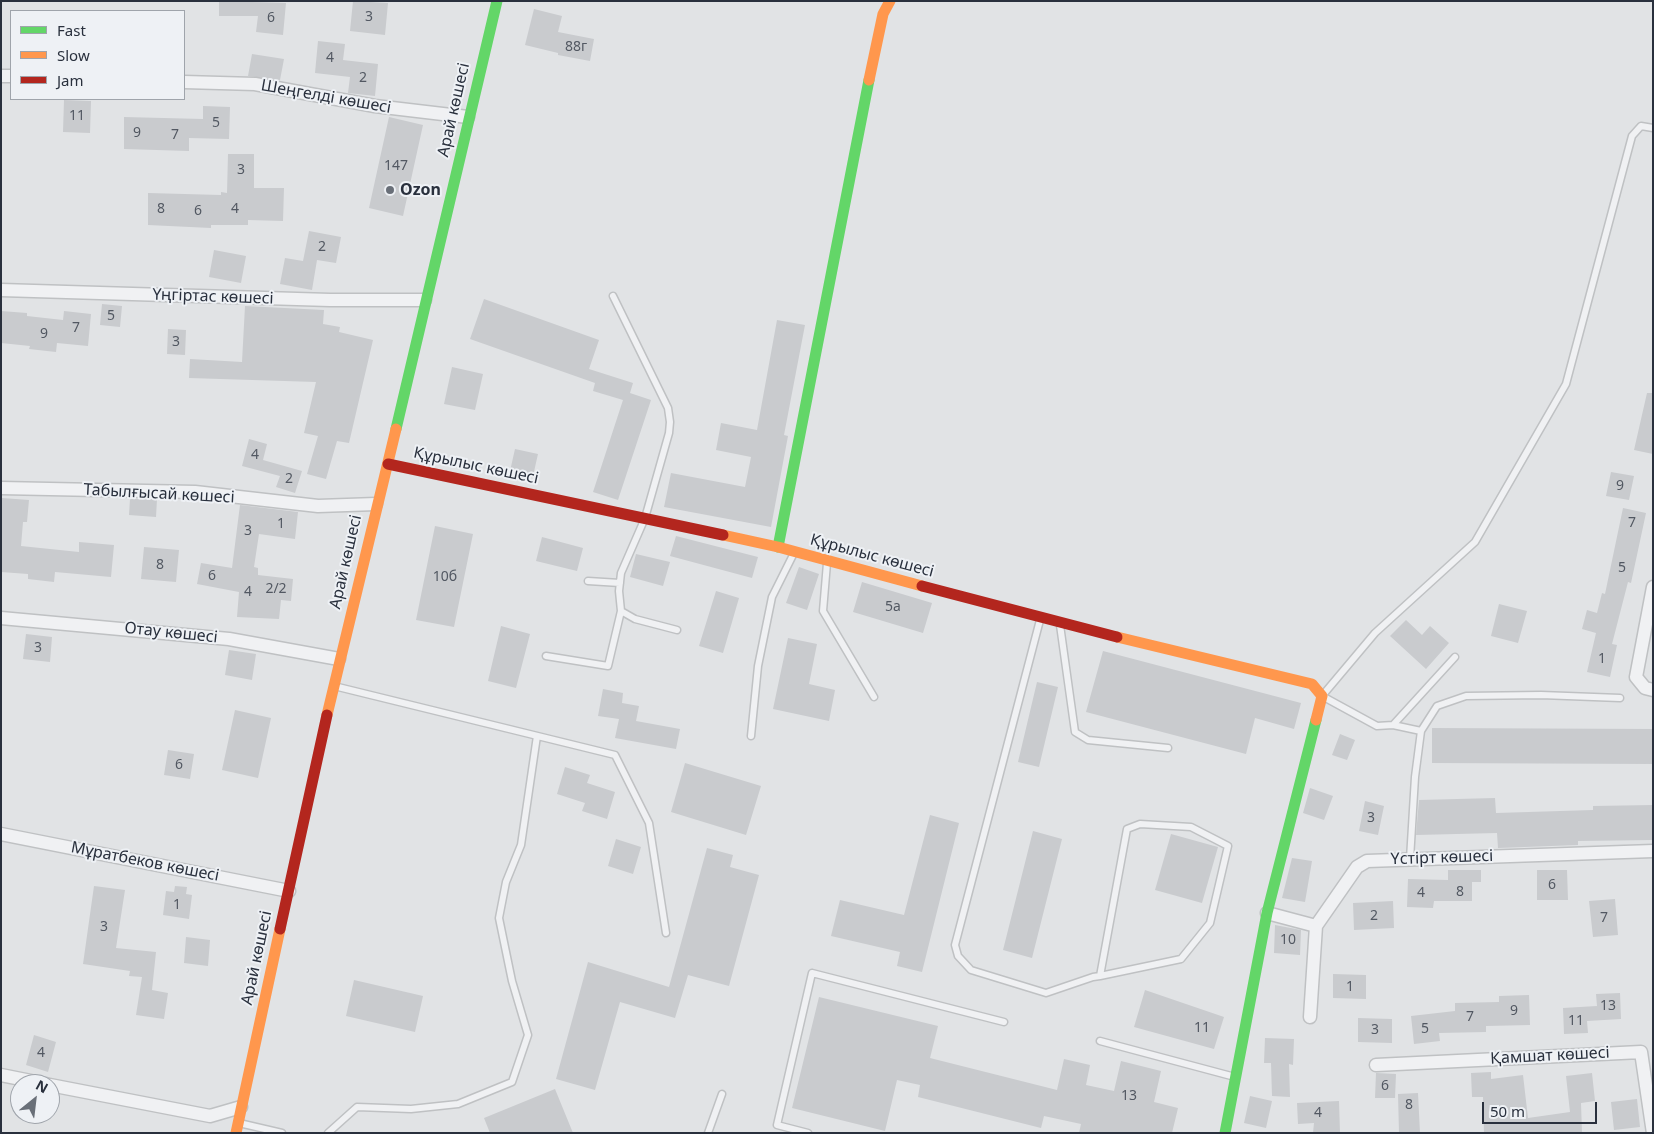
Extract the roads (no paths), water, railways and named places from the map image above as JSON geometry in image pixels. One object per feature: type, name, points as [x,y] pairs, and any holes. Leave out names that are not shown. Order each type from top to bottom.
[{"type":"street","name":"Арай көшесі","points":[[237,1128],[339,659],[376,504],[388,464],[497,1]]},
{"type":"street","points":[[778,547],[877,41],[883,14],[890,1]]},
{"type":"street","name":"Шеңгелді көшесі","points":[[185,82],[255,84],[375,106],[468,118]]},
{"type":"street","name":"Үңгіртас көшесі","points":[[1,290],[330,300],[426,300]]},
{"type":"street","name":"Құрылыс көшесі","points":[[388,464],[778,547],[1040,619],[1312,684],[1322,696]]},
{"type":"street","name":"Табылғысай көшесі","points":[[1,488],[195,492],[318,506],[376,504]]},
{"type":"street","points":[[1653,587],[1636,677],[1646,688],[1653,690]]},
{"type":"street","name":"Отау көшесі","points":[[1,618],[228,640],[339,659]]},
{"type":"street","points":[[1225,1133],[1267,914],[1322,696]]},
{"type":"street","name":"Мұратбеков көшесі","points":[[1,834],[288,891]]},
{"type":"street","name":"Үстірт көшесі","points":[[1316,926],[1357,867],[1367,860],[1653,851]]},
{"type":"street","points":[[1267,914],[1316,926],[1310,1017]]},
{"type":"street","name":"Қамшат көшесі","points":[[1376,1065],[1641,1052],[1653,1133]]},
{"type":"street","points":[[60,1087],[210,1116],[241,1107]]},
{"type":"lane","points":[[1421,731],[1393,725],[1377,726],[1322,696],[1375,633],[1475,542],[1566,384],[1632,136],[1642,126],[1653,128]]},
{"type":"lane","points":[[546,656],[608,666],[621,611],[621,573],[644,518],[669,433],[668,408],[613,296]]},
{"type":"lane","points":[[751,736],[758,666],[772,597],[794,552]]},
{"type":"lane","points":[[827,561],[823,611],[874,697]]},
{"type":"lane","points":[[588,581],[620,583]]},
{"type":"lane","points":[[621,611],[635,620],[677,630]]},
{"type":"lane","points":[[1040,619],[956,945],[958,956],[971,970],[1046,993],[1100,976],[1181,959],[1210,923],[1228,846],[1191,827],[1140,824],[1127,829],[1100,976]]},
{"type":"lane","points":[[1060,624],[1075,732],[1088,740],[1168,748]]},
{"type":"lane","points":[[1393,725],[1455,657]]},
{"type":"lane","points":[[333,686],[614,756],[649,823],[666,933]]},
{"type":"lane","points":[[1410,859],[1415,777],[1421,731],[1437,706],[1466,696],[1540,695],[1620,698]]},
{"type":"lane","points":[[328,1133],[356,1107],[411,1109],[458,1104],[512,1082],[528,1035],[512,981],[499,918],[506,882],[521,845],[537,736]]},
{"type":"lane","points":[[808,1133],[777,1125],[812,973],[1004,1022]]},
{"type":"lane","points":[[1100,1041],[1236,1077]]},
{"type":"lane","points":[[708,1133],[722,1094]]},
{"type":"lane","points":[[237,1128],[282,1133]]},
{"type":"place","name":"Ozon","points":[[390,190]]}]
